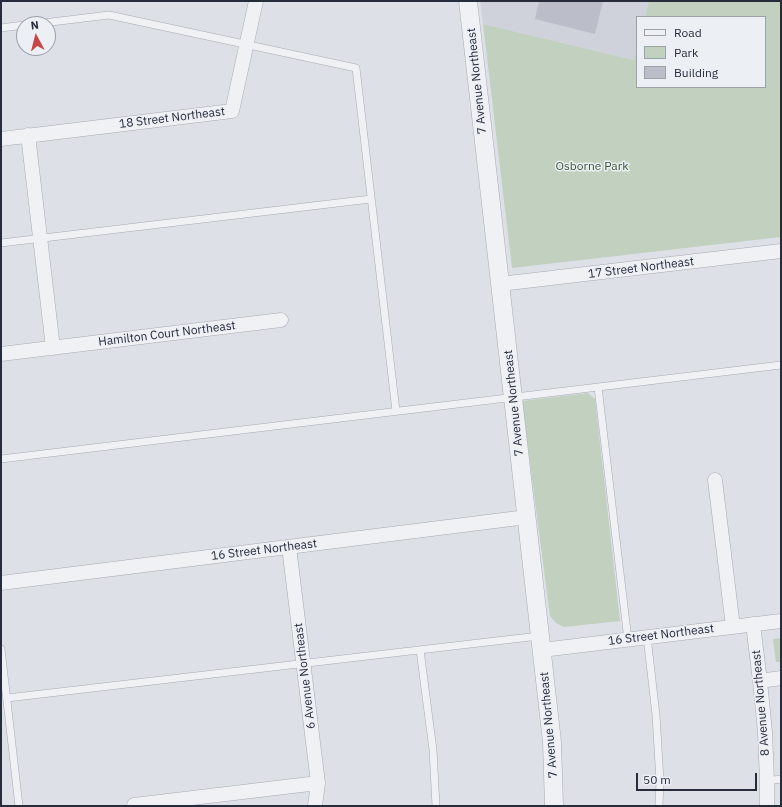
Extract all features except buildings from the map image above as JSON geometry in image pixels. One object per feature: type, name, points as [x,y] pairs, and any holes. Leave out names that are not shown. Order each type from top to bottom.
[{"type":"street","name":"18 Street Northeast","points":[[1,139],[232,111],[256,1]]},
{"type":"street","name":"7 Avenue Northeast","points":[[468,1],[552,742],[554,806]]},
{"type":"street","points":[[28,135],[53,348]]},
{"type":"street","name":"17 Street Northeast","points":[[500,284],[781,251]]},
{"type":"street","name":"Hamilton Court Northeast","points":[[1,354],[281,320]]},
{"type":"street","points":[[715,480],[733,627]]},
{"type":"street","name":"16 Street Northeast","points":[[1,583],[527,517]]},
{"type":"street","name":"6 Avenue Northeast","points":[[289,547],[318,783],[315,806]]},
{"type":"street","name":"16 Street Northeast","points":[[541,643],[628,640],[781,621]]},
{"type":"street","name":"8 Avenue Northeast","points":[[753,624],[765,732],[774,780],[767,806]]},
{"type":"street","points":[[760,681],[781,678]]},
{"type":"street","points":[[134,806],[318,783]]},
{"type":"lane","points":[[56,21],[109,15],[356,68],[396,411]]},
{"type":"lane","points":[[1,28],[16,26]]},
{"type":"lane","points":[[1,244],[371,199]]},
{"type":"lane","points":[[1,459],[781,365]]},
{"type":"lane","points":[[598,387],[628,640]]},
{"type":"lane","points":[[647,637],[656,715],[660,781],[659,806]]},
{"type":"lane","points":[[7,698],[420,650],[541,643]]},
{"type":"lane","points":[[1,649],[20,806]]},
{"type":"lane","points":[[420,650],[433,750],[436,806]]},
{"type":"shaded area","points":[[480,1],[649,1],[645,16],[636,16],[636,52],[634,60],[483,24]]},
{"type":"green space","name":"Osborne Park","points":[[649,1],[781,1],[781,237],[512,268],[483,24],[634,60],[636,52],[636,88],[766,88],[766,16],[645,16]]},
{"type":"green space","points":[[588,393],[595,399],[620,621],[564,627],[556,623],[550,616],[522,401]]},
{"type":"green space","points":[[781,638],[781,662],[776,662],[773,639]]}]
